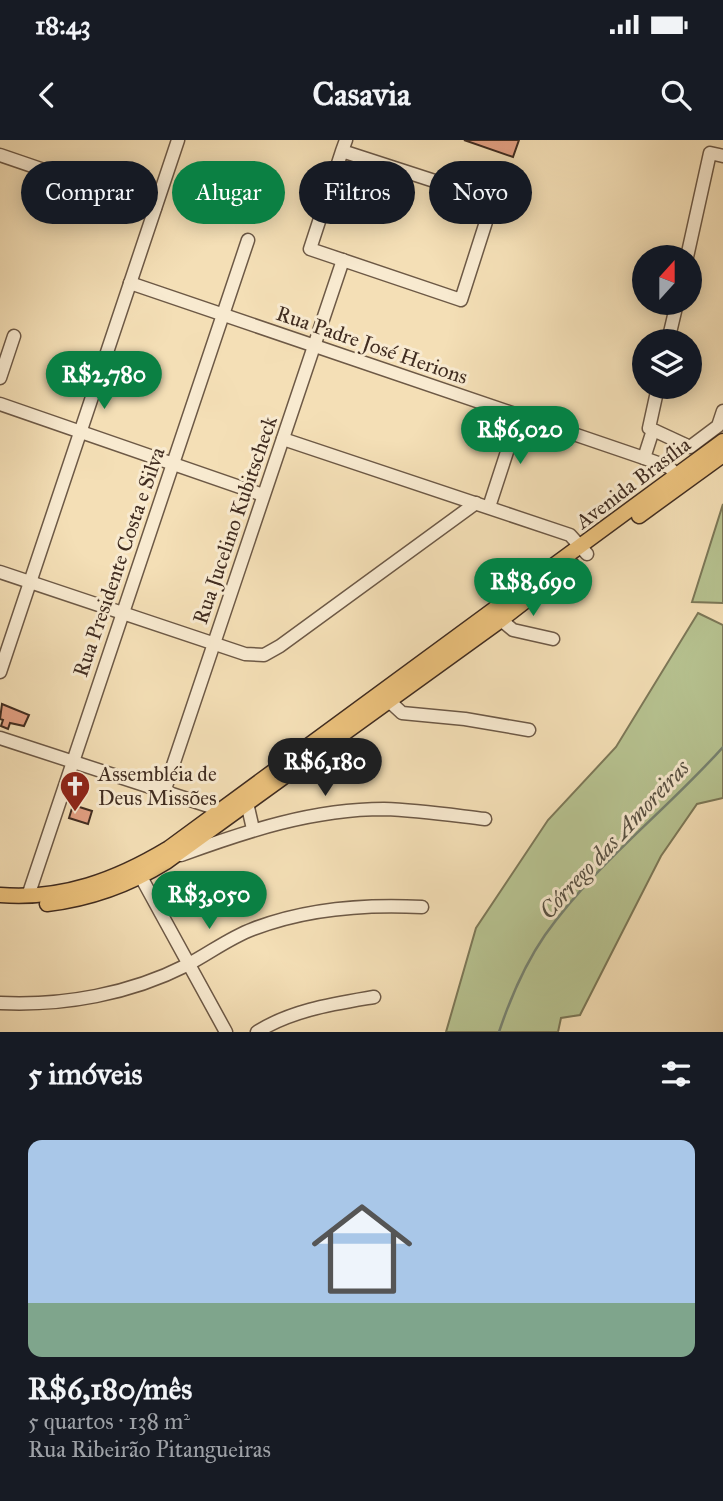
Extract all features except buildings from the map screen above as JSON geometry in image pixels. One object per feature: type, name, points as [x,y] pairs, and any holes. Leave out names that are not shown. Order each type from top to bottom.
[{"type":"main road","name":"Avenida Brasília","points":[[0,895],[28,896],[76,890],[114,877],[169,848],[366,702],[585,550],[680,479],[723,441]]},
{"type":"main road","name":"Avenida Brasília","points":[[680,479],[723,455]]},
{"type":"main road","name":"Avenida Brasília","points":[[0,904],[33,905],[76,900],[141,877],[173,857],[501,620],[585,550]]},
{"type":"street","points":[[158,199],[177,140]]},
{"type":"street","points":[[344,145],[493,200],[461,300],[310,249],[344,145]]},
{"type":"street","points":[[0,155],[21,162]]},
{"type":"street","points":[[691,245],[717,155]]},
{"type":"street","points":[[0,672],[150,224]]},
{"type":"street","name":"Rua Presidente Costa e Silva","points":[[28,896],[248,240]]},
{"type":"street","name":"Rua Jucelino Kubitscheck","points":[[164,792],[343,260]]},
{"type":"street","name":"Rua Padre José Herions","points":[[130,283],[648,459],[669,467],[680,479]]},
{"type":"street","points":[[0,378],[14,336]]},
{"type":"street","points":[[648,459],[657,399]]},
{"type":"street","points":[[0,404],[263,495]]},
{"type":"street","points":[[654,431],[690,447],[718,426],[723,411]]},
{"type":"street","points":[[489,507],[519,415]]},
{"type":"street","points":[[283,439],[569,535],[585,550]]},
{"type":"street","points":[[0,572],[245,654],[264,655],[476,503]]},
{"type":"street","points":[[501,620],[513,630],[553,639]]},
{"type":"street","points":[[388,700],[402,713],[465,719],[528,730]]},
{"type":"street","points":[[0,738],[221,810]]},
{"type":"street","points":[[247,803],[253,829]]},
{"type":"street","points":[[173,857],[253,829],[300,818],[382,809],[485,819]]},
{"type":"street","points":[[141,877],[226,1032]]},
{"type":"street","points":[[0,1003],[49,1003],[80,999],[142,983],[188,964],[234,937],[290,918],[347,907],[422,906]]},
{"type":"street","points":[[257,1032],[277,1021],[313,1009],[374,997]]},
{"type":"green space","points":[[723,504],[723,603],[692,602]]},
{"type":"green space","points":[[698,613],[723,625],[723,798],[697,804],[661,856],[580,1015],[561,1018],[558,1032],[446,1032],[476,928],[548,820],[616,747]]},
{"type":"waterway","name":"Córrego das Amoreiras","points":[[499,1032],[513,994],[531,958],[565,909],[608,861],[723,747]]},
{"type":"place","name":"Assembléia de Deus Missões","points":[[75,813]]}]
